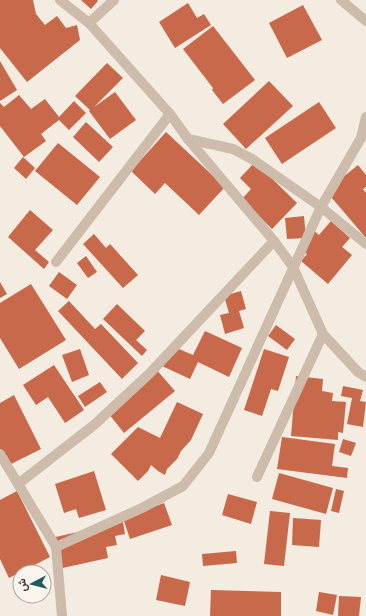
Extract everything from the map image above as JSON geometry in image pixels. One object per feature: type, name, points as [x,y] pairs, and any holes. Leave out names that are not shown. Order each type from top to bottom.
[{"type":"street","points":[[60,0],[89,23],[170,114],[188,139],[274,241],[293,267],[323,334],[358,372],[366,377]]},
{"type":"street","points":[[89,23],[114,0]]},
{"type":"street","points":[[341,0],[366,21]]},
{"type":"street","points":[[56,262],[170,114]]},
{"type":"street","points":[[56,547],[142,508],[183,486],[209,453],[321,207],[363,142],[366,117]]},
{"type":"street","points":[[188,139],[233,149],[252,160],[321,207],[366,244]]},
{"type":"street","points":[[18,484],[94,425],[149,374],[274,241]]},
{"type":"street","points":[[257,477],[323,334]]},
{"type":"street","points":[[0,454],[56,547],[62,616]]},
{"type":"building","points":[[0,0],[33,0],[36,14],[45,25],[57,16],[66,28],[77,25],[80,40],[27,82],[0,48]]},
{"type":"building","points":[[81,0],[97,0],[98,1],[91,9]]},
{"type":"building","points":[[188,3],[197,18],[204,14],[211,25],[175,48],[159,22]]},
{"type":"building","points":[[303,5],[322,40],[287,58],[269,23]]},
{"type":"building","points":[[213,26],[255,80],[223,104],[212,90],[213,88],[183,49]]},
{"type":"building","points":[[0,61],[17,90],[0,101]]},
{"type":"building","points":[[107,63],[123,78],[94,107],[115,92],[136,120],[110,139],[89,111],[90,110],[75,96]]},
{"type":"building","points":[[269,81],[293,106],[246,149],[223,124]]},
{"type":"building","points":[[19,95],[31,109],[45,99],[59,117],[74,101],[86,113],[69,130],[59,120],[41,134],[46,141],[24,157],[0,126],[0,103],[4,107]]},
{"type":"building","points":[[319,102],[336,128],[282,164],[265,138]]},
{"type":"building","points":[[86,122],[113,147],[99,162],[73,137]]},
{"type":"building","points":[[166,132],[225,187],[199,215],[165,183],[155,194],[131,171]]},
{"type":"building","points":[[58,143],[100,177],[77,205],[35,171]]},
{"type":"building","points":[[23,157],[35,168],[26,179],[14,168]]},
{"type":"building","points":[[255,162],[297,203],[272,229],[242,199],[251,189],[240,178]]},
{"type":"building","points":[[358,165],[366,175],[366,187],[363,189],[366,193],[366,238],[326,191]]},
{"type":"building","points":[[30,210],[53,230],[35,250],[49,262],[44,269],[8,237]]},
{"type":"building","points":[[304,216],[306,238],[287,239],[285,218]]},
{"type":"building","points":[[331,221],[350,238],[342,247],[352,255],[328,284],[301,261],[307,254],[299,247],[313,230],[319,235]]},
{"type":"building","points":[[94,234],[106,248],[110,244],[138,275],[123,288],[83,244]]},
{"type":"building","points":[[86,256],[97,272],[88,278],[77,263]]},
{"type":"building","points":[[59,272],[77,285],[67,299],[49,286]]},
{"type":"building","points":[[0,282],[7,294],[0,298]]},
{"type":"building","points":[[31,284],[66,340],[19,369],[0,338],[0,303]]},
{"type":"building","points":[[241,291],[246,309],[239,311],[244,328],[225,334],[220,315],[229,313],[224,296]]},
{"type":"building","points":[[69,301],[95,329],[101,324],[138,363],[122,379],[58,311]]},
{"type":"building","points":[[117,304],[145,331],[136,340],[147,350],[142,356],[103,319]]},
{"type":"building","points":[[276,325],[295,339],[287,350],[268,336]]},
{"type":"building","points":[[205,331],[242,348],[229,377],[198,362],[190,379],[162,366],[172,346],[193,355]]},
{"type":"building","points":[[80,349],[89,375],[72,382],[62,355]]},
{"type":"building","points":[[264,349],[289,357],[278,391],[271,389],[262,416],[244,410]]},
{"type":"building","points":[[54,365],[84,410],[65,423],[48,397],[36,405],[23,385]]},
{"type":"building","points":[[155,368],[175,391],[124,433],[105,409]]},
{"type":"building","points":[[296,376],[323,379],[322,391],[333,393],[332,401],[346,402],[343,433],[338,432],[338,440],[291,436]]},
{"type":"building","points":[[100,382],[107,392],[85,407],[78,396]]},
{"type":"building","points":[[343,386],[363,390],[360,401],[366,402],[363,427],[347,424],[352,398],[341,396]]},
{"type":"building","points":[[14,395],[41,449],[3,468],[0,461],[0,403]]},
{"type":"building","points":[[177,402],[203,414],[191,440],[181,451],[177,459],[167,469],[165,475],[151,465],[148,471],[138,481],[111,454],[138,427],[160,438]]},
{"type":"building","points":[[282,437],[335,444],[332,466],[348,468],[347,478],[277,469]]},
{"type":"building","points":[[343,439],[356,443],[351,456],[339,452]]},
{"type":"building","points":[[94,471],[106,510],[79,518],[76,509],[64,513],[55,484]]},
{"type":"building","points":[[279,473],[333,488],[326,514],[272,499]]},
{"type":"building","points":[[336,489],[344,491],[339,513],[331,511]]},
{"type":"building","points":[[17,491],[50,557],[36,564],[12,564],[12,576],[9,578],[0,559],[0,500]]},
{"type":"building","points":[[228,494],[257,502],[251,524],[222,515]]},
{"type":"building","points":[[164,503],[172,525],[130,539],[123,518]]},
{"type":"building","points":[[270,511],[290,513],[284,566],[264,564]]},
{"type":"building","points":[[293,518],[321,520],[319,547],[292,545]]},
{"type":"building","points":[[123,522],[125,534],[115,536],[117,545],[106,547],[108,558],[58,569],[51,538]]},
{"type":"building","points":[[236,551],[237,563],[203,566],[202,554]]},
{"type":"building","points":[[161,575],[190,582],[185,606],[156,600]]},
{"type":"building","points":[[211,590],[281,592],[281,616],[210,616]]},
{"type":"building","points":[[319,592],[337,595],[333,615],[316,611]]},
{"type":"building","points":[[339,596],[361,597],[359,616],[338,616]]}]
